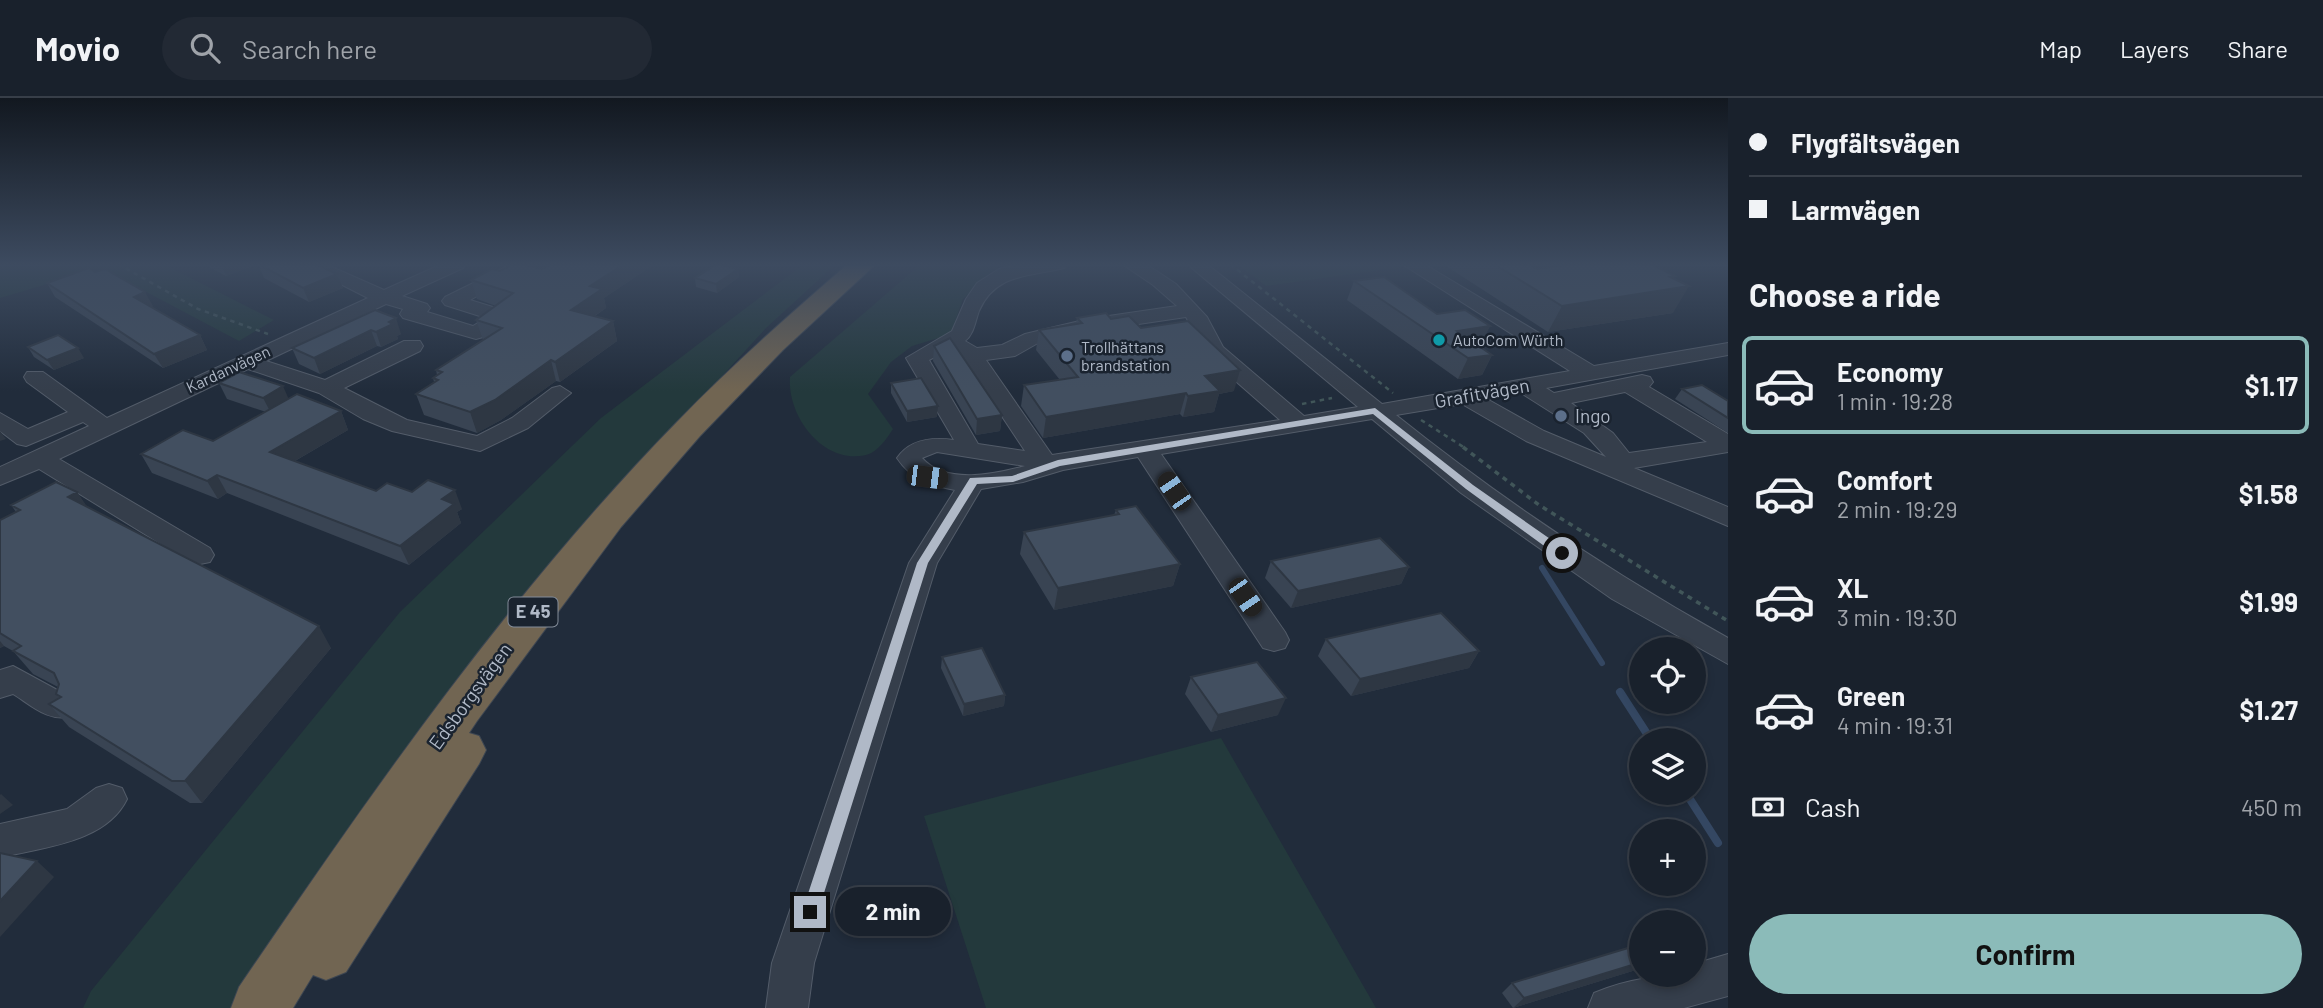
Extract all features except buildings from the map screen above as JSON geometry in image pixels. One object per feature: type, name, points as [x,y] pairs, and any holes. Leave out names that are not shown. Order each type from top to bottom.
[{"type":"highway","name":"Edsborgsvägen","points":[[260,1008],[373,830],[488,670],[573,561],[653,468],[747,369],[816,306]]},
{"type":"highway","name":"Edsborgsvägen","points":[[291,1008],[392,852],[590,570],[767,372],[838,306]]},
{"type":"street","name":"Kardanvägen","points":[[0,477],[39,458],[95,420],[245,361],[363,306]]},
{"type":"street","points":[[415,306],[420,308],[410,314],[476,333],[502,316],[470,306]]},
{"type":"street","points":[[788,1008],[793,963],[923,563],[969,465],[966,440],[923,374],[917,358],[922,352],[953,341],[961,334],[969,306]]},
{"type":"street","points":[[1187,306],[1216,351],[1298,423]]},
{"type":"street","points":[[1248,306],[1470,487],[1542,540],[1622,592],[1728,652]]},
{"type":"street","points":[[1480,306],[1589,373]]},
{"type":"street","points":[[972,355],[1007,351],[1032,338],[1064,333],[1088,325],[1191,310]]},
{"type":"street","points":[[953,341],[972,355],[1052,463]]},
{"type":"street","points":[[327,388],[412,346]]},
{"type":"street","name":"Grafitvägen","points":[[969,465],[1013,479],[1052,463],[1407,406],[1589,373],[1626,376],[1728,349]]},
{"type":"street","points":[[245,361],[327,388],[371,414],[400,426],[480,444],[520,423],[560,393]]},
{"type":"street","points":[[1549,401],[1626,376],[1728,445]]},
{"type":"street","points":[[35,377],[95,420]]},
{"type":"street","points":[[1524,385],[1601,434],[1616,449],[1615,465]]},
{"type":"street","points":[[1465,396],[1515,427],[1615,465],[1728,517]]},
{"type":"street","points":[[0,419],[26,439],[95,420]]},
{"type":"street","points":[[1615,465],[1728,445]]},
{"type":"street","points":[[1145,449],[1274,640]]},
{"type":"street","points":[[39,458],[200,555]]},
{"type":"street","points":[[0,686],[13,678],[60,706]]},
{"type":"street","points":[[0,841],[76,823],[109,799]]},
{"type":"street","points":[[1609,1008],[1728,975]]},
{"type":"path","points":[[193,306],[238,326],[271,334]]},
{"type":"path","points":[[1283,306],[1407,406],[1539,505],[1728,621]]},
{"type":"green space","points":[[174,306],[247,306],[274,320],[239,341]]},
{"type":"green space","points":[[748,306],[790,306],[766,328],[566,547],[247,1008],[83,1008],[91,991],[400,612],[601,418]]},
{"type":"green space","points":[[872,306],[960,306],[952,330],[945,336],[912,346],[891,362],[868,394],[893,429],[882,444],[866,455],[836,453],[822,445],[811,434],[795,407],[790,377]]},
{"type":"green space","points":[[1221,738],[1376,1008],[986,1008],[924,816]]},
{"type":"waterway","points":[[1542,568],[1602,663]]},
{"type":"waterway","points":[[1620,692],[1643,728]]},
{"type":"waterway","points":[[1694,805],[1718,843]]},
{"type":"place","name":"AutoCom Würth","points":[[1439,340]]},
{"type":"place","name":"Trollhättans brandstation","points":[[1067,356]]},
{"type":"place","name":"Ingo","points":[[1561,416]]},
{"type":"route","points":[[810,912],[923,563],[973,481],[1013,479],[1058,463],[1375,411],[1470,487],[1562,553]]}]
